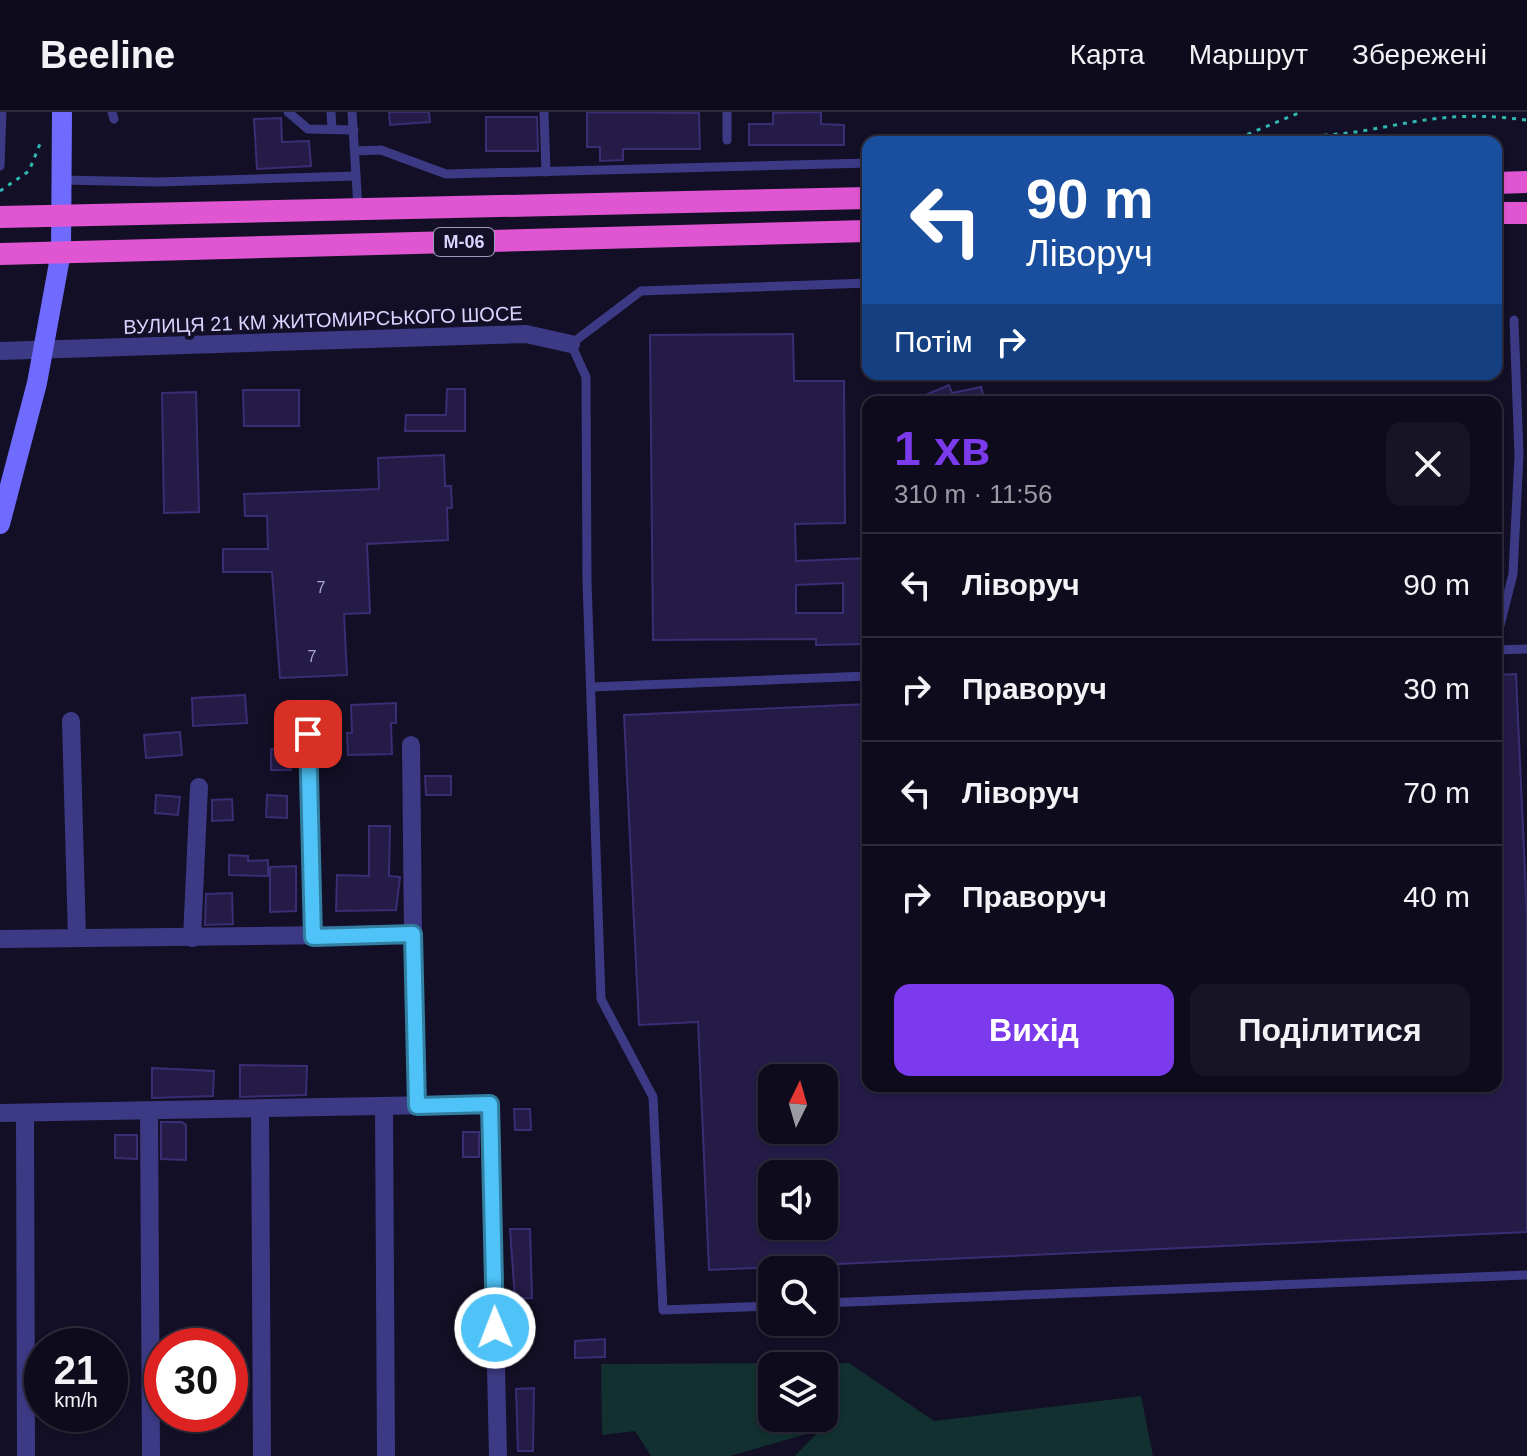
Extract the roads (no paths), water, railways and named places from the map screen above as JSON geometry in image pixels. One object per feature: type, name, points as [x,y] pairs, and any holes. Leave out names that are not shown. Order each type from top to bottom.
[{"type":"highway","points":[[1502,183],[1527,182]]},
{"type":"highway","name":"М-06","points":[[0,217],[862,198]]},
{"type":"highway","points":[[1502,213],[1527,213]]},
{"type":"highway","name":"М-06","points":[[0,254],[862,231]]},
{"type":"main road","points":[[0,524],[44,351],[61,252],[62,112]]},
{"type":"street","name":"ВУЛИЦЯ 21 КМ ЖИТОМИРСЬКОГО ШОСЕ","points":[[0,351],[526,334],[571,344]]},
{"type":"street","points":[[71,721],[77,938]]},
{"type":"street","points":[[308,734],[313,937]]},
{"type":"street","points":[[411,745],[417,1106]]},
{"type":"street","points":[[192,938],[199,787]]},
{"type":"street","points":[[0,939],[413,934]]},
{"type":"street","points":[[0,1113],[490,1104],[498,1456]]},
{"type":"street","points":[[384,1107],[386,1456]]},
{"type":"street","points":[[260,1109],[262,1456]]},
{"type":"street","points":[[149,1112],[151,1456]]},
{"type":"street","points":[[25,1114],[26,1456]]},
{"type":"lane","points":[[0,166],[2,112]]},
{"type":"lane","points":[[288,112],[308,129],[354,130]]},
{"type":"lane","points":[[331,112],[332,129]]},
{"type":"lane","points":[[352,112],[358,209]]},
{"type":"lane","points":[[544,112],[546,172]]},
{"type":"lane","points":[[727,112],[727,140]]},
{"type":"lane","points":[[355,151],[381,150],[446,174],[862,163]]},
{"type":"lane","points":[[61,180],[158,182],[356,176]]},
{"type":"lane","points":[[758,1307],[663,1310],[653,1097],[601,999],[591,687],[586,377],[571,344],[641,291],[862,283]]},
{"type":"lane","points":[[1502,617],[1513,574],[1519,455],[1514,320]]},
{"type":"lane","points":[[1502,650],[1527,649]]},
{"type":"lane","points":[[591,687],[862,676]]},
{"type":"lane","points":[[838,1302],[1527,1275]]}]
